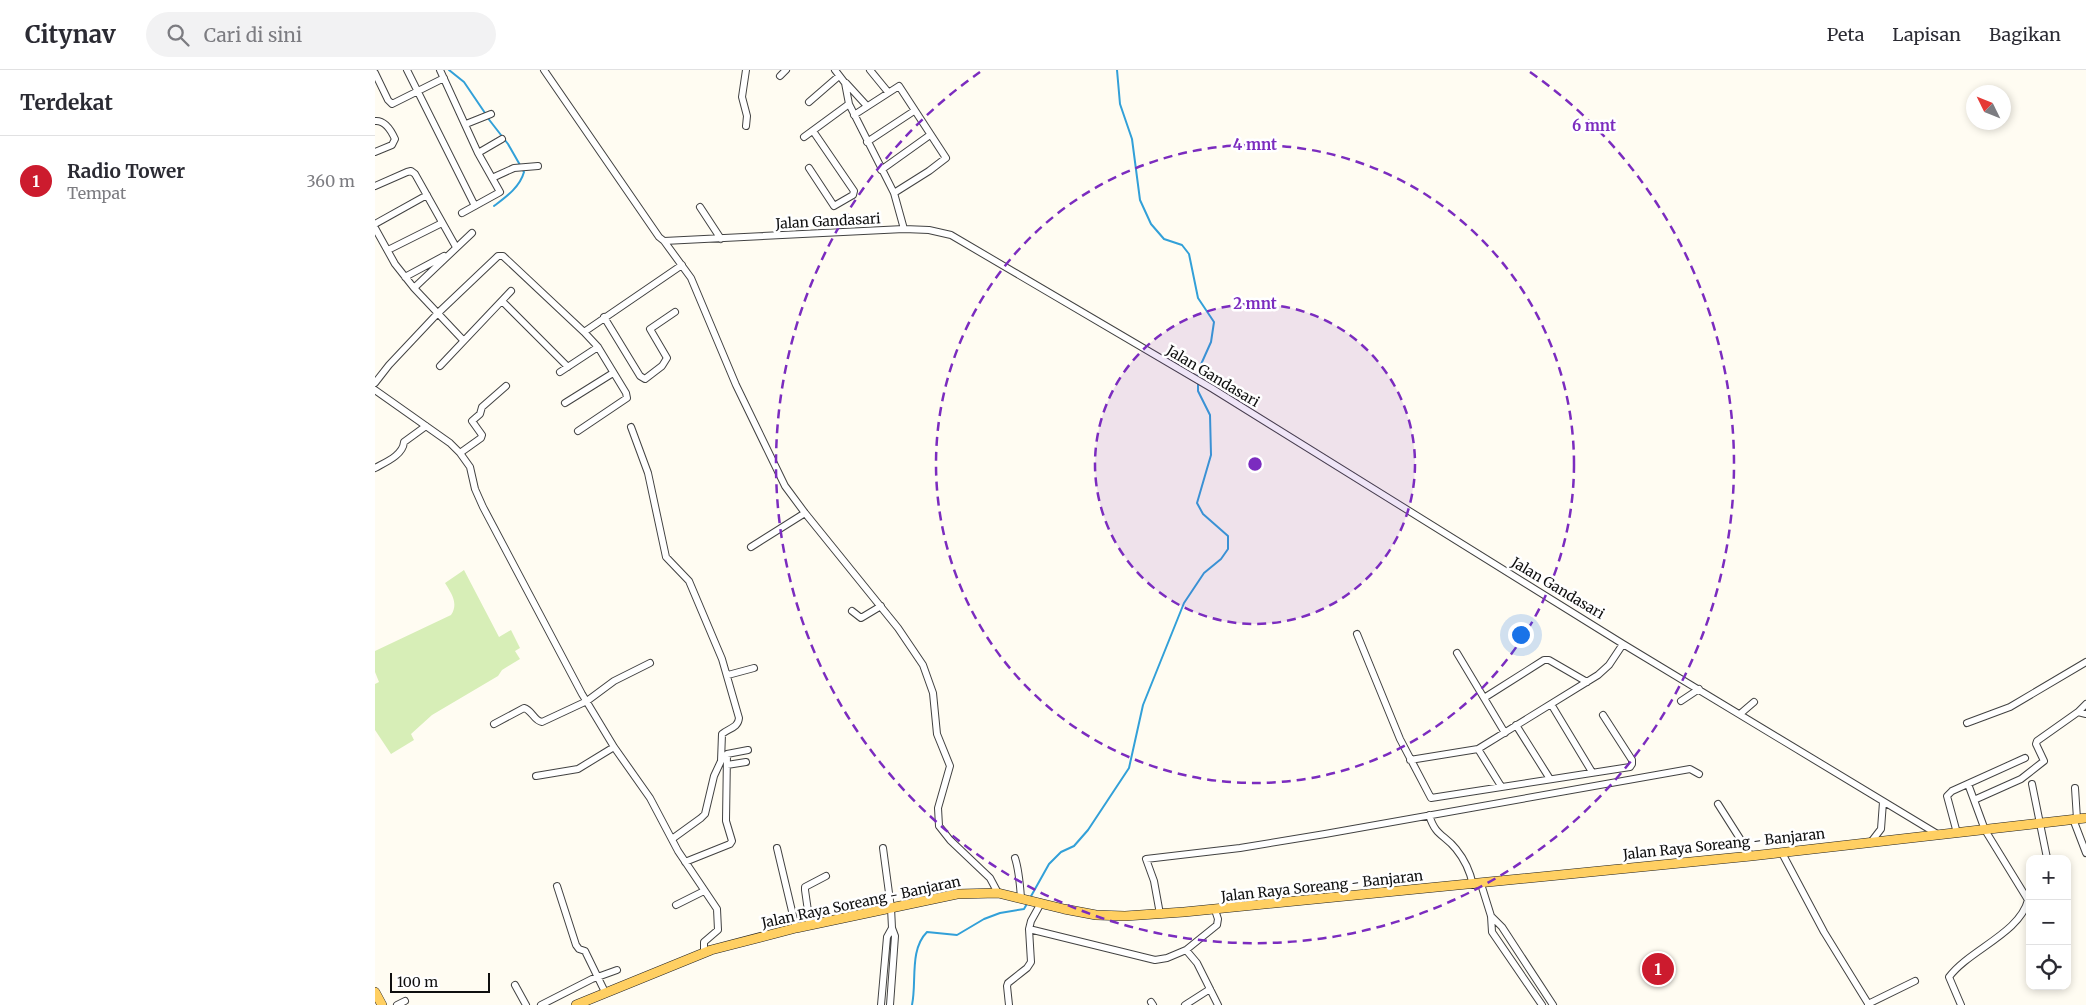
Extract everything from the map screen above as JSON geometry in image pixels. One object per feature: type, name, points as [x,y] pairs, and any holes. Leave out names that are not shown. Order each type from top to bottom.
[{"type":"main road","name":"Jalan Raya Soreang - Banjaran","points":[[576,1005],[705,953],[796,928],[957,894],[998,892],[1097,915],[1160,914],[1477,885],[2079,819]]},
{"type":"main road","points":[[375,992],[382,1005]]},
{"type":"street","points":[[407,70],[475,206]]},
{"type":"street","points":[[440,70],[478,153],[499,192],[462,213]]},
{"type":"street","points":[[544,70],[659,237],[683,265],[695,287],[736,385],[781,478],[805,513],[881,606],[923,665],[933,693],[937,734],[950,766],[938,808],[939,826],[993,880],[998,892]]},
{"type":"street","points":[[746,70],[742,98],[747,118],[746,126]]},
{"type":"street","points":[[780,76],[786,70]]},
{"type":"street","points":[[835,70],[867,106]]},
{"type":"street","points":[[870,70],[888,92]]},
{"type":"street","points":[[375,73],[388,100],[392,104],[444,78]]},
{"type":"street","points":[[809,102],[839,76]]},
{"type":"street","points":[[845,82],[849,104],[894,193],[904,229]]},
{"type":"street","points":[[854,115],[899,86],[946,159],[894,193]]},
{"type":"street","points":[[804,137],[849,104]]},
{"type":"street","points":[[867,142],[914,111]]},
{"type":"street","points":[[466,124],[488,115]]},
{"type":"street","points":[[375,121],[382,121],[387,125],[392,132],[395,142],[375,152]]},
{"type":"street","points":[[809,168],[834,206],[853,195],[854,191],[813,131]]},
{"type":"street","points":[[881,170],[930,135]]},
{"type":"street","points":[[478,153],[502,139]]},
{"type":"street","points":[[492,178],[514,168],[538,166]]},
{"type":"street","points":[[375,186],[411,171],[415,174],[442,223],[454,250]]},
{"type":"street","points":[[375,224],[427,195]]},
{"type":"street","points":[[700,207],[721,240]]},
{"type":"street","points":[[388,250],[442,223]]},
{"type":"street","points":[[375,228],[405,277],[437,314],[463,340]]},
{"type":"street","name":"Jalan Gandasari","points":[[664,241],[721,240],[904,229],[929,230],[951,234],[1213,389],[1623,644],[1699,688],[1939,835]]},
{"type":"street","points":[[414,288],[472,232]]},
{"type":"street","points":[[405,277],[454,250]]},
{"type":"street","points":[[375,383],[389,365],[437,314],[493,259],[503,256],[584,332],[597,348],[626,393],[627,398],[578,431]]},
{"type":"street","points":[[584,332],[683,265]]},
{"type":"street","points":[[440,366],[511,291]]},
{"type":"street","points":[[502,301],[568,367]]},
{"type":"street","points":[[604,318],[641,376],[645,378],[662,366],[667,358],[650,329],[675,312]]},
{"type":"street","points":[[560,372],[597,348]]},
{"type":"street","points":[[565,403],[613,373]]},
{"type":"street","points":[[460,453],[481,438],[481,434],[472,421],[480,414],[482,407],[506,386]]},
{"type":"street","points":[[375,390],[450,443],[470,467],[475,489],[483,507],[587,701],[614,747],[650,798],[685,862],[717,909],[718,928],[716,933],[704,942],[705,953]]},
{"type":"street","points":[[375,468],[401,452],[404,448],[404,442],[426,426]]},
{"type":"street","points":[[631,427],[648,473],[666,557],[689,581],[728,675],[739,718],[738,724],[722,734],[720,764],[714,776],[705,814],[672,839]]},
{"type":"street","points":[[751,547],[805,513]]},
{"type":"street","points":[[852,611],[861,618],[881,606]]},
{"type":"street","points":[[1357,634],[1400,739],[1431,798],[1630,767],[1632,760],[1603,715]]},
{"type":"street","points":[[1410,760],[1478,749],[1587,682],[1609,665],[1623,644]]},
{"type":"street","points":[[1457,653],[1505,732]]},
{"type":"street","points":[[1484,698],[1544,660],[1549,660],[1587,682]]},
{"type":"street","points":[[1967,724],[2010,707],[2086,662]]},
{"type":"street","points":[[493,724],[525,708],[543,722],[587,701],[614,681],[650,663]]},
{"type":"street","points":[[728,675],[754,668]]},
{"type":"street","points":[[1681,701],[1699,688]]},
{"type":"street","points":[[1740,714],[1754,702]]},
{"type":"street","points":[[1551,704],[1591,772]]},
{"type":"street","points":[[1974,800],[2021,779],[2043,762],[2036,743],[2086,704]]},
{"type":"street","points":[[2078,712],[2086,714]]},
{"type":"street","points":[[1516,726],[1550,779]]},
{"type":"street","points":[[536,776],[578,769],[614,747]]},
{"type":"street","points":[[1478,749],[1501,786]]},
{"type":"street","points":[[685,862],[731,842],[726,821],[728,753],[748,750]]},
{"type":"street","points":[[1957,833],[1947,796],[1952,791],[2025,758]]},
{"type":"street","points":[[727,765],[746,762]]},
{"type":"street","points":[[1160,914],[1154,882],[1146,858],[1240,848],[1690,769],[1699,774]]},
{"type":"street","points":[[1961,1005],[1949,978],[1974,952],[2014,923],[2025,908],[2028,900],[1985,830],[1968,784]]},
{"type":"street","points":[[2032,784],[2046,855]]},
{"type":"street","points":[[2075,788],[2086,853]]},
{"type":"street","points":[[1871,842],[1881,829],[1883,802]]},
{"type":"street","points":[[1718,804],[1751,856]]},
{"type":"street","points":[[1429,815],[1439,835],[1456,848],[1468,867],[1491,916],[1502,927],[1553,1005]]},
{"type":"street","points":[[777,848],[796,928]]},
{"type":"street","points":[[883,848],[892,928],[895,936],[890,1005]]},
{"type":"street","points":[[1782,853],[1824,932],[1868,1005],[1915,981]]},
{"type":"street","points":[[1015,858],[1019,868],[1018,877],[1022,898]]},
{"type":"street","points":[[810,925],[805,887],[826,876]]},
{"type":"street","points":[[557,886],[576,945],[580,950],[585,951],[605,992]]},
{"type":"street","points":[[676,905],[704,891]]},
{"type":"street","points":[[1009,1005],[1008,983],[1027,968],[1031,962],[1029,930],[1038,902]]},
{"type":"street","points":[[1029,930],[1155,960],[1167,958],[1186,950],[1217,925],[1215,910]]},
{"type":"street","points":[[1491,916],[1492,932],[1542,1005]]},
{"type":"street","points":[[881,1005],[887,937],[892,928]]},
{"type":"street","points":[[1186,950],[1197,963],[1218,1005]]},
{"type":"street","points":[[541,1005],[598,977],[617,970]]},
{"type":"street","points":[[515,985],[526,1005]]},
{"type":"street","points":[[1533,991],[1540,986]]},
{"type":"street","points":[[1185,1005],[1210,989]]},
{"type":"street","points":[[397,1005],[405,1001]]},
{"type":"green space","points":[[464,570],[499,637],[511,630],[520,648],[515,651],[520,659],[502,670],[498,676],[432,715],[411,734],[414,740],[391,754],[375,730],[375,684],[379,682],[375,672],[375,651],[451,615],[454,602],[452,594],[445,583]]},
{"type":"waterway","points":[[449,70],[464,82],[485,113]]},
{"type":"waterway","points":[[1117,70],[1120,104],[1132,139],[1140,200],[1151,224],[1164,239],[1182,245],[1189,254],[1198,298],[1214,322],[1211,342],[1198,371],[1198,378]]},
{"type":"waterway","points":[[487,117],[508,144],[520,165]]},
{"type":"waterway","points":[[494,206],[516,187],[524,172],[522,169]]},
{"type":"waterway","points":[[1030,898],[1049,864],[1061,852],[1074,846],[1088,830],[1129,768],[1143,705],[1184,603],[1204,573],[1221,559],[1228,549],[1228,536],[1203,514],[1197,503],[1211,455],[1210,415],[1198,391],[1198,382]]},
{"type":"waterway","points":[[912,1005],[916,957],[921,939],[927,932],[957,935],[984,919],[1000,913],[1024,909],[1028,902]]},
{"type":"place","name":"Radio Tower","points":[[1658,969]]}]
